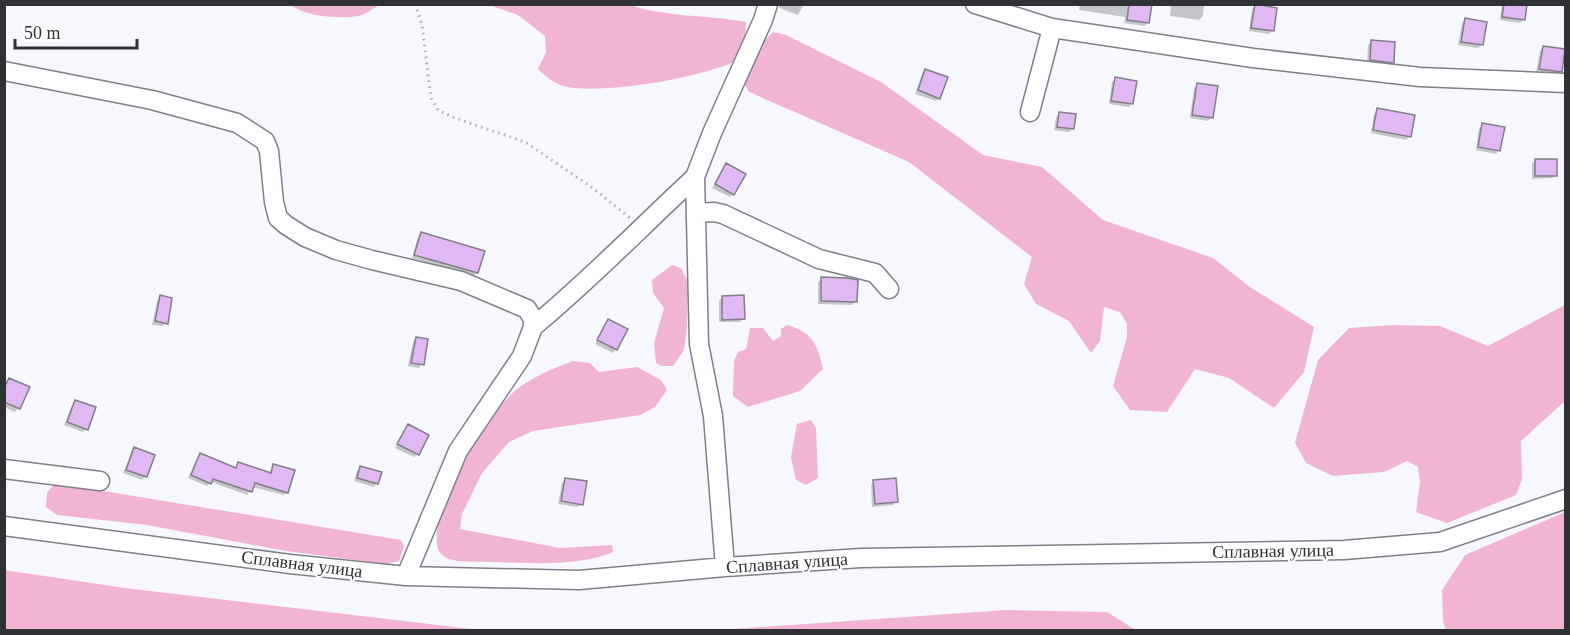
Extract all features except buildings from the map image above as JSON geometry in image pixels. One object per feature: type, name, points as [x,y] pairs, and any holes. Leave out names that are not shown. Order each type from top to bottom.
[{"type":"street","points":[[725,567],[713,416],[699,344],[695,177],[768,4]]},
{"type":"street","points":[[975,4],[1052,28],[1253,58],[1420,77],[1566,83]]},
{"type":"street","points":[[1030,112],[1052,28]]},
{"type":"street","points":[[4,71],[152,100],[237,123],[265,141],[269,151],[274,202],[278,218],[286,225],[305,237],[336,250],[461,281],[522,305],[531,314],[533,327]]},
{"type":"street","points":[[406,576],[458,452],[522,356],[533,327],[597,272],[640,226],[695,177]]},
{"type":"street","points":[[696,213],[723,214],[819,259],[875,273],[889,289]]},
{"type":"street","points":[[4,469],[100,481]]},
{"type":"street","name":"Сплавная улица","points":[[4,526],[290,564],[406,576],[579,580],[861,558],[1344,550],[1440,542],[1566,499]]},
{"type":"path","points":[[415,4],[422,26],[431,98],[438,110],[525,142],[590,186],[640,226]]},
{"type":"shaded area","points":[[291,5],[380,5],[359,16],[342,17],[314,15]]},
{"type":"shaded area","points":[[489,5],[630,5],[657,12],[746,22],[745,39],[734,62],[718,68],[633,86],[591,89],[569,87],[554,82],[538,69],[546,52],[545,36],[518,15]]},
{"type":"shaded area","points":[[773,32],[786,35],[881,82],[983,155],[1042,167],[1103,220],[1213,258],[1250,287],[1314,327],[1304,372],[1274,408],[1229,378],[1195,369],[1167,412],[1130,410],[1113,386],[1127,337],[1127,324],[1120,312],[1104,307],[1100,341],[1091,353],[1069,321],[1036,304],[1024,284],[1032,257],[909,162],[749,92],[744,84],[765,40]]},
{"type":"shaded area","points":[[672,265],[681,268],[688,282],[687,329],[684,350],[673,366],[662,366],[656,363],[654,343],[664,308],[653,293],[652,280]]},
{"type":"shaded area","points":[[1565,305],[1565,401],[1521,441],[1522,479],[1516,495],[1447,523],[1416,512],[1420,482],[1418,467],[1407,461],[1384,472],[1333,476],[1306,463],[1295,443],[1318,360],[1349,328],[1394,325],[1440,326],[1488,346]]},
{"type":"shaded area","points":[[787,325],[803,332],[812,340],[823,369],[800,391],[748,407],[733,396],[734,361],[738,352],[746,349],[750,328],[763,328],[773,341],[781,336],[781,329]]},
{"type":"shaded area","points":[[573,361],[590,363],[599,372],[637,367],[661,380],[667,390],[655,407],[640,415],[533,431],[509,442],[482,473],[462,514],[460,529],[560,548],[612,545],[613,552],[585,560],[553,563],[462,561],[445,557],[439,551],[437,535],[441,515],[449,491],[476,441],[491,419],[522,385]]},
{"type":"shaded area","points":[[811,420],[816,428],[818,478],[806,485],[796,480],[791,457],[797,424]]},
{"type":"shaded area","points":[[55,483],[401,540],[404,546],[399,561],[386,564],[286,551],[147,525],[57,515],[46,507],[47,493]]},
{"type":"shaded area","points":[[1565,512],[1565,630],[1446,630],[1443,621],[1442,590],[1465,555]]},
{"type":"shaded area","points":[[4,570],[125,588],[480,630],[5,630]]},
{"type":"shaded area","points":[[1006,610],[1107,612],[1136,630],[719,630]]}]
